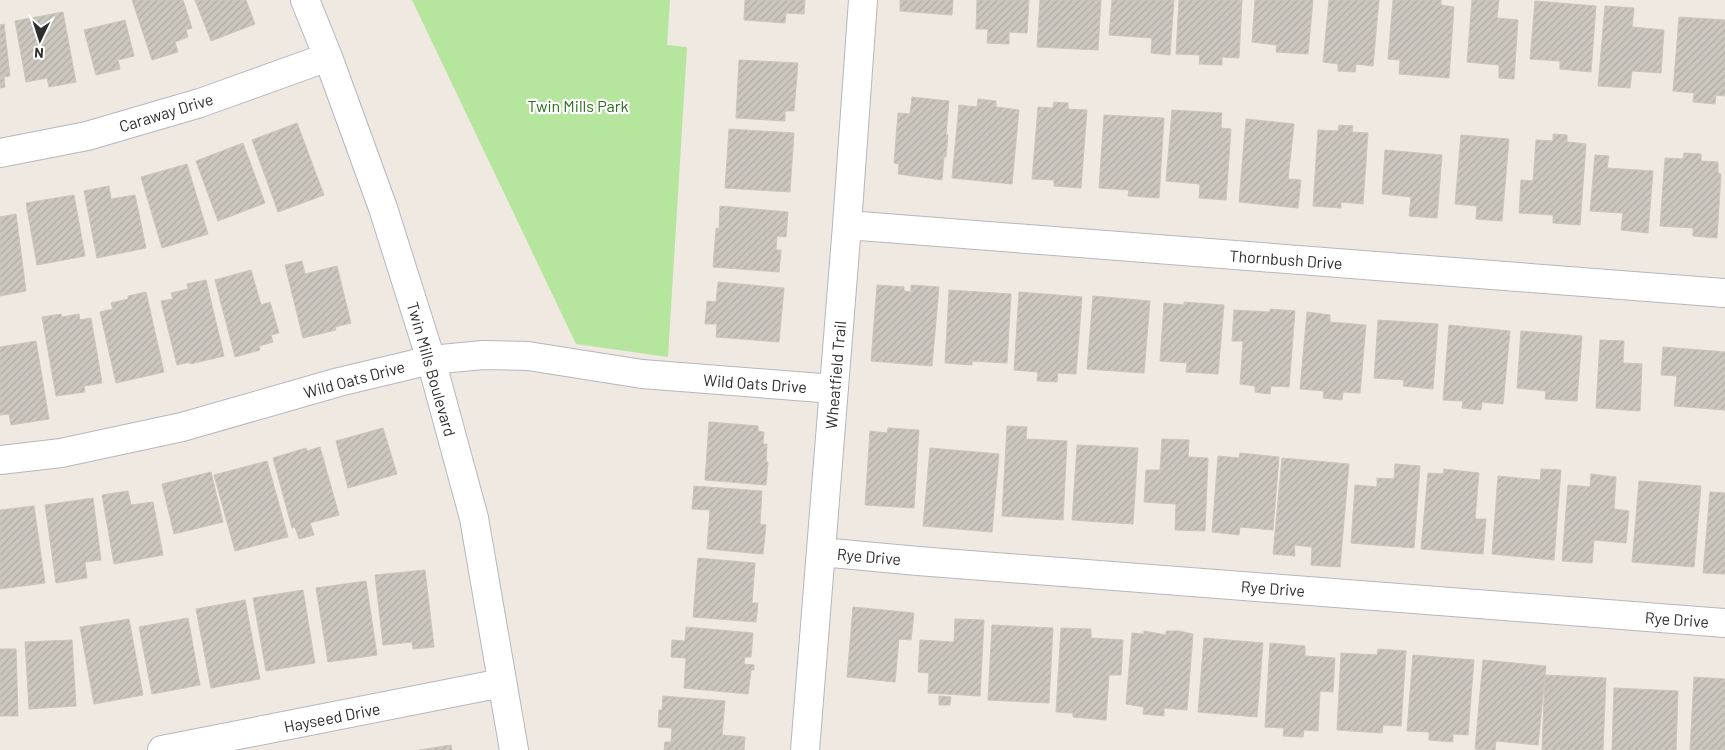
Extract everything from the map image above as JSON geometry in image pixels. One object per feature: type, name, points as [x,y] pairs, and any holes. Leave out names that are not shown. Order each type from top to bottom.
[{"type":"street","name":"Twin Mills Boulevard","points":[[305,0],[328,56],[383,208],[431,360],[474,518],[514,750]]},
{"type":"street","name":"Wheatfield Trail","points":[[805,750],[863,0]]},
{"type":"street","name":"Caraway Drive","points":[[0,153],[87,136],[144,120],[200,103],[328,56]]},
{"type":"street","name":"Thornbush Drive","points":[[847,225],[1725,293]]},
{"type":"street","name":"Wild Oats Drive","points":[[0,460],[61,453],[182,427],[339,382],[431,360],[483,356],[528,356],[642,374],[834,389]]},
{"type":"street","name":"Rye Drive","points":[[820,552],[1725,623]]},
{"type":"street","name":"Hayseed Drive","points":[[162,750],[192,748],[502,683]]},
{"type":"green space","name":"Twin Mills Park","points":[[412,0],[670,0],[667,45],[687,47],[668,357],[576,344]]},
{"type":"building","points":[[132,0],[183,0],[192,28],[186,30],[188,37],[175,42],[178,52],[152,60]]},
{"type":"building","points":[[195,0],[246,0],[255,24],[211,41]]},
{"type":"building","points":[[745,0],[805,0],[804,14],[786,13],[785,23],[744,20]]},
{"type":"building","points":[[900,0],[953,0],[952,15],[900,11]]},
{"type":"building","points":[[977,0],[1029,0],[1027,33],[1009,32],[1009,44],[987,43],[988,29],[976,29]]},
{"type":"building","points":[[1040,0],[1101,0],[1098,50],[1037,47]]},
{"type":"building","points":[[1112,0],[1174,0],[1170,55],[1151,53],[1152,38],[1109,35]]},
{"type":"building","points":[[1179,0],[1242,0],[1239,58],[1222,57],[1222,65],[1199,64],[1200,55],[1176,54]]},
{"type":"building","points":[[1255,0],[1313,0],[1308,54],[1276,52],[1277,45],[1252,42]]},
{"type":"building","points":[[1329,0],[1379,0],[1373,66],[1356,64],[1355,72],[1338,71],[1338,64],[1323,62]]},
{"type":"building","points":[[1393,0],[1441,0],[1441,5],[1454,7],[1449,78],[1399,74],[1400,60],[1388,59]]},
{"type":"building","points":[[1472,0],[1499,0],[1497,18],[1518,20],[1514,79],[1499,78],[1499,65],[1467,62]]},
{"type":"building","points":[[1535,1],[1596,6],[1591,72],[1560,69],[1560,61],[1530,59]]},
{"type":"building","points":[[1605,6],[1634,8],[1632,27],[1664,30],[1661,73],[1632,71],[1630,88],[1598,86]]},
{"type":"building","points":[[63,12],[76,82],[49,87],[47,78],[26,82],[15,21]]},
{"type":"building","points":[[1679,17],[1725,20],[1725,96],[1716,95],[1715,104],[1693,102],[1694,93],[1673,91]]},
{"type":"building","points":[[125,20],[134,56],[118,60],[120,69],[96,75],[84,30]]},
{"type":"building","points":[[4,24],[10,76],[4,77],[5,87],[0,88],[0,25]]},
{"type":"building","points":[[739,60],[798,63],[794,111],[785,111],[785,121],[736,118]]},
{"type":"building","points":[[912,97],[949,101],[946,135],[948,135],[942,180],[898,174],[899,164],[894,163],[898,113],[910,114]]},
{"type":"building","points":[[978,99],[996,101],[996,107],[1019,110],[1012,184],[952,178],[959,105],[977,107]]},
{"type":"building","points":[[1054,102],[1068,103],[1068,109],[1087,110],[1081,188],[1054,186],[1054,180],[1032,179],[1038,107],[1053,108]]},
{"type":"building","points":[[1172,110],[1222,113],[1221,128],[1231,129],[1226,200],[1199,198],[1200,184],[1166,181]]},
{"type":"building","points":[[1104,115],[1164,118],[1159,198],[1128,196],[1129,190],[1099,188]]},
{"type":"building","points":[[1246,119],[1294,124],[1288,179],[1301,180],[1298,208],[1239,202]]},
{"type":"building","points":[[297,123],[324,195],[278,212],[252,140]]},
{"type":"building","points":[[1339,125],[1353,126],[1352,132],[1368,133],[1363,204],[1341,202],[1341,208],[1313,206],[1318,130],[1338,131]]},
{"type":"building","points":[[729,129],[794,133],[790,192],[725,188]]},
{"type":"building","points":[[1553,134],[1567,135],[1567,142],[1586,144],[1580,225],[1553,223],[1553,215],[1519,213],[1521,180],[1533,181],[1536,140],[1553,141]]},
{"type":"building","points":[[1461,135],[1509,139],[1502,221],[1476,219],[1477,206],[1455,204]]},
{"type":"building","points":[[243,143],[265,203],[218,221],[196,161]]},
{"type":"building","points":[[1385,150],[1442,155],[1437,218],[1409,216],[1411,197],[1382,194]]},
{"type":"building","points":[[1684,153],[1701,154],[1701,161],[1718,162],[1718,173],[1721,174],[1717,238],[1693,236],[1693,228],[1660,226],[1665,158],[1683,159]]},
{"type":"building","points":[[1595,155],[1609,156],[1607,168],[1653,171],[1648,233],[1621,230],[1623,213],[1590,211]]},
{"type":"building","points":[[187,164],[208,234],[162,248],[141,177]]},
{"type":"building","points":[[109,186],[111,199],[135,195],[146,248],[97,258],[84,191]]},
{"type":"building","points":[[74,195],[85,256],[37,265],[26,203]]},
{"type":"building","points":[[720,206],[788,212],[786,237],[777,236],[776,250],[781,250],[779,272],[713,267],[716,228],[719,229]]},
{"type":"building","points":[[16,214],[26,291],[0,296],[0,217]]},
{"type":"building","points":[[302,261],[305,274],[337,266],[351,323],[335,327],[336,330],[303,338],[285,265]]},
{"type":"building","points":[[251,270],[261,305],[270,302],[279,333],[271,335],[273,342],[259,346],[260,350],[235,357],[215,280]]},
{"type":"building","points":[[206,280],[224,356],[177,365],[161,301],[173,299],[171,293],[188,289],[187,284]]},
{"type":"building","points":[[718,282],[784,288],[779,342],[716,337],[717,324],[705,324],[707,301],[716,302]]},
{"type":"building","points":[[877,285],[904,287],[904,291],[911,292],[911,285],[939,287],[932,366],[871,361]]},
{"type":"building","points":[[949,290],[1011,294],[1007,363],[972,361],[972,365],[945,363]]},
{"type":"building","points":[[146,292],[164,372],[116,383],[100,312],[113,309],[111,303],[128,299],[128,296]]},
{"type":"building","points":[[1019,292],[1082,297],[1076,374],[1058,373],[1057,382],[1037,381],[1038,372],[1014,370]]},
{"type":"building","points":[[1093,296],[1150,301],[1144,373],[1087,369]]},
{"type":"building","points":[[1184,302],[1224,305],[1218,374],[1186,372],[1187,363],[1160,361],[1164,303],[1184,305]]},
{"type":"building","points":[[1270,309],[1295,311],[1289,387],[1271,386],[1270,394],[1255,392],[1255,386],[1240,384],[1243,341],[1232,341],[1234,310],[1270,312]]},
{"type":"building","points":[[1307,312],[1330,315],[1330,322],[1366,325],[1360,393],[1343,392],[1342,400],[1323,398],[1324,391],[1300,389]]},
{"type":"building","points":[[61,314],[62,317],[79,314],[80,320],[91,318],[102,383],[84,386],[85,392],[56,396],[42,317]]},
{"type":"building","points":[[1378,320],[1438,324],[1433,389],[1403,386],[1404,380],[1374,378]]},
{"type":"building","points":[[1449,325],[1510,331],[1503,404],[1482,402],[1481,410],[1462,408],[1463,401],[1443,400]]},
{"type":"building","points":[[1521,331],[1582,336],[1577,401],[1545,399],[1546,391],[1517,388]]},
{"type":"building","points":[[1600,340],[1624,341],[1623,363],[1642,364],[1640,411],[1596,408]]},
{"type":"building","points":[[36,341],[49,419],[11,425],[9,414],[0,415],[0,347]]},
{"type":"building","points":[[1663,347],[1725,352],[1725,410],[1674,406],[1677,376],[1661,375]]},
{"type":"building","points":[[709,422],[758,426],[758,431],[764,432],[763,444],[767,444],[766,462],[768,462],[766,485],[705,480]]},
{"type":"building","points":[[1007,426],[1027,427],[1026,439],[1067,441],[1063,520],[1002,516]]},
{"type":"building","points":[[383,428],[397,474],[348,488],[336,441]]},
{"type":"building","points":[[888,428],[919,430],[914,508],[865,505],[870,431],[887,433]]},
{"type":"building","points":[[1162,439],[1189,440],[1188,457],[1208,458],[1205,531],[1175,530],[1176,504],[1144,502],[1146,470],[1160,470]]},
{"type":"building","points":[[1077,445],[1138,448],[1133,524],[1072,520]]},
{"type":"building","points":[[320,447],[339,515],[310,523],[314,535],[299,539],[295,527],[292,528],[273,458],[306,448],[307,451]]},
{"type":"building","points":[[930,448],[999,454],[992,532],[923,526]]},
{"type":"building","points":[[1240,453],[1279,457],[1273,530],[1240,527],[1239,535],[1212,532],[1218,456],[1239,458]]},
{"type":"building","points":[[1282,458],[1349,464],[1340,567],[1311,565],[1312,547],[1294,545],[1295,556],[1273,554]]},
{"type":"building","points":[[267,461],[288,537],[235,551],[214,475]]},
{"type":"building","points":[[1395,464],[1420,466],[1414,548],[1351,543],[1355,485],[1377,487],[1377,478],[1394,479]]},
{"type":"building","points":[[1444,469],[1479,473],[1475,519],[1486,519],[1483,554],[1421,549],[1428,473],[1443,474]]},
{"type":"building","points":[[1541,469],[1561,470],[1554,560],[1492,554],[1498,476],[1540,480]]},
{"type":"building","points":[[211,472],[223,522],[174,534],[162,484]]},
{"type":"building","points":[[1591,474],[1616,477],[1614,509],[1629,511],[1626,543],[1594,540],[1592,563],[1562,561],[1568,485],[1590,487]]},
{"type":"building","points":[[1639,481],[1701,486],[1694,567],[1632,562]]},
{"type":"building","points":[[694,486],[762,491],[760,524],[766,525],[763,554],[707,549],[710,510],[692,509]]},
{"type":"building","points":[[128,491],[131,505],[153,502],[163,555],[114,564],[102,495]]},
{"type":"building","points":[[1710,492],[1725,493],[1725,574],[1703,573]]},
{"type":"building","points":[[93,498],[101,560],[85,562],[87,578],[56,583],[45,505]]},
{"type":"building","points":[[34,506],[45,583],[0,589],[0,510]]},
{"type":"building","points":[[698,558],[755,563],[752,603],[758,603],[756,622],[693,617]]},
{"type":"building","points":[[425,570],[434,647],[413,649],[412,642],[383,645],[375,575]]},
{"type":"building","points":[[366,581],[377,655],[328,662],[316,588]]},
{"type":"building","points":[[303,590],[315,663],[266,671],[253,598]]},
{"type":"building","points":[[245,600],[260,679],[211,688],[196,609]]},
{"type":"building","points":[[853,607],[914,613],[911,640],[899,639],[895,682],[847,677]]},
{"type":"building","points":[[188,618],[200,685],[152,694],[139,627]]},
{"type":"building","points":[[129,619],[143,695],[94,704],[80,627]]},
{"type":"building","points":[[955,619],[984,620],[980,696],[928,693],[929,673],[918,672],[920,640],[954,642]]},
{"type":"building","points":[[992,625],[1053,628],[1049,703],[988,700]]},
{"type":"building","points":[[686,627],[753,633],[751,657],[745,657],[744,664],[754,665],[754,670],[751,670],[748,694],[684,688],[686,658],[671,657],[672,640],[685,641]]},
{"type":"building","points":[[1061,628],[1091,629],[1091,638],[1123,640],[1121,675],[1109,675],[1106,720],[1073,717],[1073,713],[1056,712]]},
{"type":"building","points":[[1144,631],[1166,635],[1166,631],[1193,634],[1187,710],[1164,708],[1164,716],[1143,714],[1144,707],[1126,704],[1132,633],[1144,634]]},
{"type":"building","points":[[1204,638],[1263,643],[1257,717],[1198,712]]},
{"type":"building","points":[[72,640],[76,706],[29,709],[25,642]]},
{"type":"building","points":[[1270,643],[1305,646],[1305,656],[1335,658],[1333,692],[1320,691],[1318,731],[1304,730],[1303,737],[1283,736],[1284,728],[1265,727]]},
{"type":"building","points":[[0,649],[16,649],[18,716],[0,716]]},
{"type":"building","points":[[1378,649],[1406,651],[1401,726],[1383,725],[1382,733],[1337,730],[1341,653],[1377,655]]},
{"type":"building","points":[[1413,655],[1474,660],[1468,735],[1453,734],[1453,742],[1429,740],[1429,732],[1407,731]]},
{"type":"building","points":[[1483,660],[1546,666],[1538,745],[1496,741],[1495,750],[1475,749]]},
{"type":"building","points":[[1545,675],[1606,678],[1603,750],[1542,750]]},
{"type":"building","points":[[1694,677],[1725,679],[1725,750],[1690,750]]},
{"type":"building","points":[[1614,688],[1678,691],[1676,750],[1612,750]]},
{"type":"building","points":[[663,696],[725,701],[722,735],[745,737],[744,750],[664,750],[665,742],[671,742],[672,728],[658,727],[659,710],[662,710]]},
{"type":"building","points":[[939,696],[951,697],[950,705],[939,705]]},
{"type":"building","points":[[451,745],[452,750],[419,750]]}]
